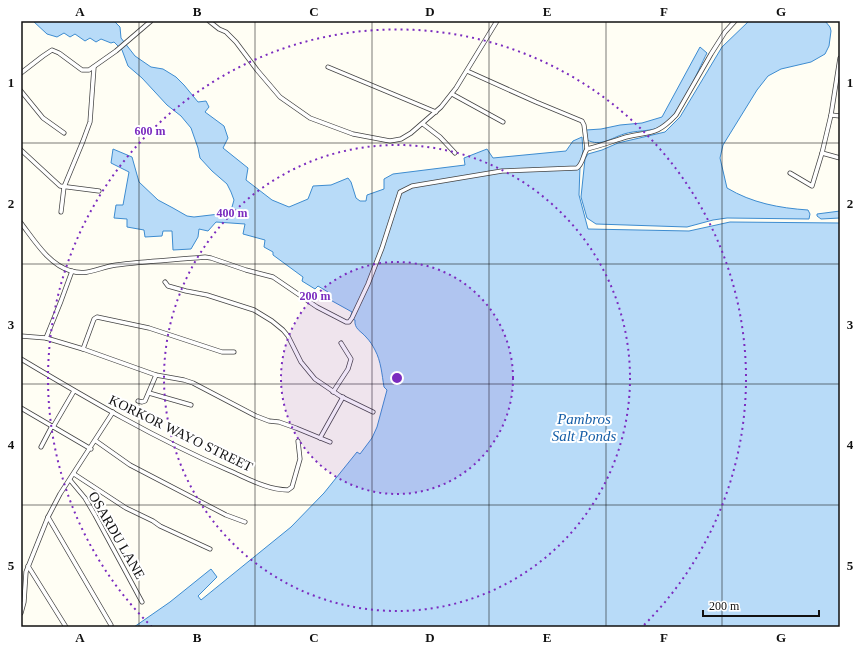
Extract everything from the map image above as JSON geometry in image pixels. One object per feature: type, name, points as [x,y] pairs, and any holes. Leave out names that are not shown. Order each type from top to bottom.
[{"type":"street","points":[[21,73],[52,50],[59,53],[82,70],[94,67],[116,51],[151,21]]},
{"type":"street","points":[[209,21],[226,32],[236,42],[256,70],[280,97],[310,118],[353,134],[390,141],[401,139],[411,133],[441,107],[452,94],[467,71],[497,21]]},
{"type":"street","points":[[587,149],[627,137],[658,131],[668,124],[676,115],[718,42],[735,21]]},
{"type":"street","points":[[790,173],[812,186],[822,153],[831,114],[838,81],[840,58]]},
{"type":"street","points":[[61,212],[64,187],[90,122],[94,67]]},
{"type":"street","points":[[328,67],[436,112]]},
{"type":"street","points":[[21,223],[47,255],[72,271],[88,273],[114,266],[205,257],[273,277],[317,307],[346,322],[349,322],[368,284],[382,248],[400,192],[412,186],[502,171],[578,168],[581,165],[584,153],[587,149],[584,124],[582,121],[467,71]]},
{"type":"street","points":[[21,91],[42,118],[64,133]]},
{"type":"street","points":[[452,94],[503,122]]},
{"type":"street","points":[[831,114],[840,116]]},
{"type":"street","points":[[423,124],[426,128],[440,137],[455,153]]},
{"type":"street","points":[[21,150],[60,186],[99,191]]},
{"type":"street","points":[[822,153],[840,158]]},
{"type":"street","points":[[46,338],[72,271]]},
{"type":"street","points":[[165,282],[168,286],[207,295],[254,310],[272,321],[288,336],[301,362],[315,380],[342,397],[373,412]]},
{"type":"street","points":[[83,349],[94,319],[97,317],[135,324],[222,352],[234,352]]},
{"type":"street","points":[[21,336],[46,338],[83,349],[156,375],[193,383],[259,418],[279,422],[330,442]]},
{"type":"street","points":[[333,392],[348,369],[351,359],[342,343]]},
{"type":"street","name":"KORKOR WAYO STREET","points":[[21,359],[74,391],[210,462],[252,481],[281,490],[288,490],[292,487],[300,459],[298,441]]},
{"type":"street","points":[[138,401],[145,401],[156,375]]},
{"type":"street","points":[[41,447],[74,391]]},
{"type":"street","points":[[149,394],[191,405]]},
{"type":"street","points":[[320,438],[342,397]]},
{"type":"street","points":[[21,408],[90,449]]},
{"type":"street","points":[[21,613],[24,602],[25,580],[28,566],[48,517],[114,412]]},
{"type":"street","points":[[96,441],[130,465],[226,515],[245,522]]},
{"type":"street","points":[[74,474],[126,508],[160,526],[210,549]]},
{"type":"street","name":"OSARDU LANE","points":[[70,480],[85,498],[142,602]]},
{"type":"street","points":[[48,517],[111,625]]},
{"type":"street","points":[[28,566],[66,627]]},
{"type":"water","name":"Pambros Salt Ponds","points":[[33,21],[114,21],[120,27],[121,38],[135,56],[151,67],[163,69],[176,77],[198,102],[206,101],[209,107],[205,112],[224,126],[228,138],[223,148],[248,168],[246,180],[272,200],[289,207],[308,199],[313,186],[331,185],[348,178],[351,182],[356,198],[360,201],[366,201],[367,195],[384,189],[384,179],[393,174],[465,165],[464,158],[487,149],[493,158],[566,151],[573,141],[582,137],[583,151],[580,166],[579,195],[588,229],[689,231],[730,222],[840,223],[840,627],[134,627],[170,602],[211,569],[217,577],[198,596],[201,600],[291,527],[324,493],[357,452],[360,454],[372,438],[377,427],[387,390],[384,387],[377,354],[369,340],[357,328],[355,320],[350,318],[352,312],[325,297],[328,292],[318,286],[315,289],[302,281],[303,277],[273,255],[273,252],[264,247],[265,240],[243,234],[245,224],[216,222],[208,231],[199,229],[198,237],[191,249],[173,250],[172,231],[163,231],[162,236],[145,237],[144,230],[127,227],[127,219],[114,218],[116,205],[123,205],[129,172],[111,163],[113,149],[132,157],[139,182],[158,200],[187,216],[194,217],[228,213],[234,200],[227,184],[200,158],[191,128],[181,116],[167,105],[142,78],[128,66],[122,50],[114,42],[111,43],[101,39],[96,42],[90,38],[85,41],[75,34],[70,37],[64,33],[57,37],[47,34]]},
{"type":"water","points":[[749,21],[825,21],[830,27],[831,31],[829,46],[825,54],[811,62],[781,69],[768,76],[757,90],[723,145],[720,158],[727,188],[736,193],[766,204],[808,210],[810,214],[809,219],[727,218],[687,227],[596,224],[587,218],[581,197],[585,159],[588,154],[618,143],[665,132],[680,117],[722,47]]},
{"type":"water","points":[[700,47],[707,53],[680,105],[667,123],[656,129],[629,133],[597,143],[587,140],[586,130],[642,123],[662,117]]},
{"type":"water","points":[[840,211],[840,218],[821,219],[817,216],[817,214]]}]
